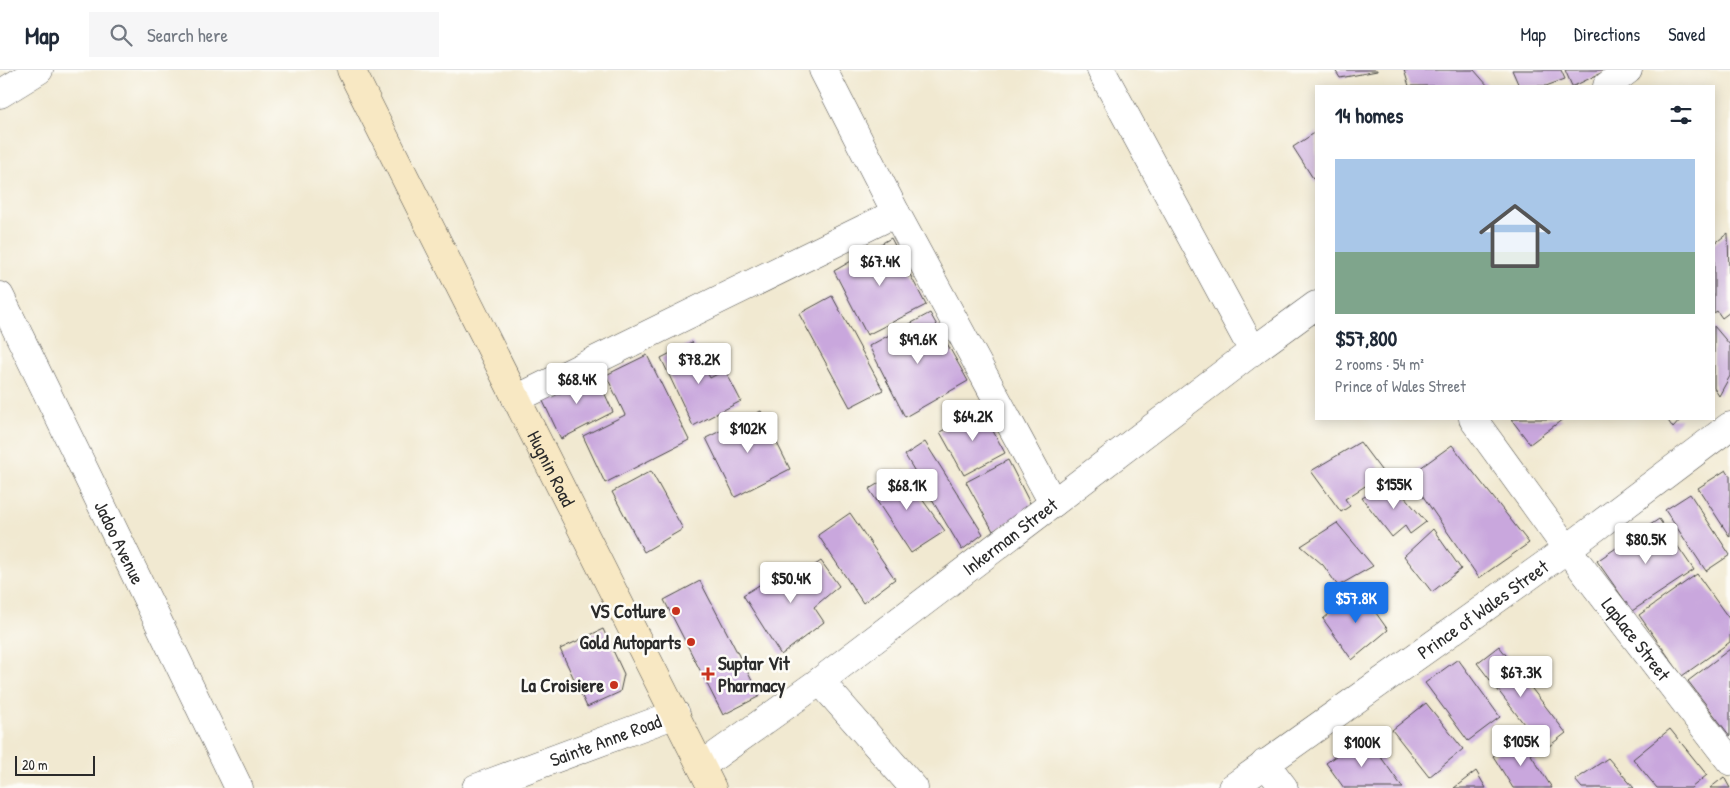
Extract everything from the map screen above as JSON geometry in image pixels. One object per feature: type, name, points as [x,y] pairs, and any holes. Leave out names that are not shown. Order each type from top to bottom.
[{"type":"main road","name":"Hugnin Road","points":[[351,70],[706,777]]},
{"type":"street","points":[[0,94],[39,70]]},
{"type":"street","points":[[823,70],[896,213],[1053,503]]},
{"type":"street","points":[[1101,70],[1253,351]]},
{"type":"street","points":[[1608,85],[1628,70]]},
{"type":"street","points":[[516,399],[896,213]]},
{"type":"street","name":"Jadoo Avenue","points":[[0,296],[239,788]]},
{"type":"street","name":"Inkerman Street","points":[[706,777],[820,681],[1315,306]]},
{"type":"street","name":"Laplace Street","points":[[1474,420],[1567,549],[1730,761]]},
{"type":"street","name":"Prince of Wales Street","points":[[1232,788],[1567,549],[1730,426]]},
{"type":"street","points":[[820,681],[914,788]]},
{"type":"street","name":"Sainte Anne Road","points":[[476,788],[676,714]]},
{"type":"street","points":[[1265,763],[1284,788]]},
{"type":"building","points":[[1335,70],[1377,70],[1377,71],[1340,78]]},
{"type":"building","points":[[1404,70],[1474,70],[1487,85],[1409,85]]},
{"type":"building","points":[[1512,70],[1561,70],[1565,79],[1549,85],[1519,85]]},
{"type":"building","points":[[1565,70],[1607,70],[1576,85],[1572,85]]},
{"type":"building","points":[[1315,133],[1315,181],[1293,147]]},
{"type":"building","points":[[1728,233],[1730,312],[1722,318],[1717,311],[1715,312],[1715,243]]},
{"type":"building","points":[[891,238],[926,305],[867,335],[834,271]]},
{"type":"building","points":[[832,296],[883,390],[850,407],[799,314]]},
{"type":"building","points":[[930,313],[968,381],[905,417],[869,346]]},
{"type":"building","points":[[1715,327],[1730,345],[1730,376],[1719,396],[1715,390]]},
{"type":"building","points":[[692,342],[710,378],[725,370],[741,401],[693,426],[661,358]]},
{"type":"building","points":[[647,355],[689,440],[605,483],[583,436],[625,415],[606,375]]},
{"type":"building","points":[[595,372],[613,412],[561,439],[541,397]]},
{"type":"building","points":[[981,409],[1005,453],[964,475],[940,432]]},
{"type":"building","points":[[761,411],[790,469],[735,497],[706,438]]},
{"type":"building","points":[[1512,420],[1562,420],[1530,444]]},
{"type":"building","points":[[1668,420],[1680,420],[1673,428]]},
{"type":"building","points":[[925,442],[983,534],[962,550],[905,455]]},
{"type":"building","points":[[1360,442],[1384,474],[1345,499],[1350,506],[1341,512],[1311,471]]},
{"type":"building","points":[[1452,445],[1529,543],[1479,578],[1409,476]]},
{"type":"building","points":[[1008,460],[1033,509],[993,531],[966,482]]},
{"type":"building","points":[[901,470],[945,531],[911,553],[869,489]]},
{"type":"building","points":[[1726,470],[1730,476],[1730,537],[1698,488]]},
{"type":"building","points":[[651,471],[683,529],[644,552],[612,492]]},
{"type":"building","points":[[1392,482],[1426,522],[1410,534],[1405,526],[1392,537],[1362,498]]},
{"type":"building","points":[[1690,494],[1730,555],[1706,571],[1665,510]]},
{"type":"building","points":[[850,513],[895,579],[863,603],[818,535]]},
{"type":"building","points":[[1659,519],[1694,570],[1632,611],[1597,561]]},
{"type":"building","points":[[1337,523],[1373,566],[1338,586],[1323,565],[1301,546]]},
{"type":"building","points":[[1433,529],[1461,569],[1432,592],[1404,556]]},
{"type":"building","points":[[821,561],[839,586],[814,607],[824,622],[781,655],[743,595],[787,568],[793,580]]},
{"type":"building","points":[[1697,574],[1730,620],[1730,642],[1682,676],[1639,615]]},
{"type":"building","points":[[700,581],[760,696],[723,715],[664,600]]},
{"type":"building","points":[[1359,589],[1388,630],[1352,660],[1323,619]]},
{"type":"building","points":[[603,629],[624,674],[620,692],[587,707],[560,649]]},
{"type":"building","points":[[1499,646],[1566,733],[1544,750],[1477,663]]},
{"type":"building","points":[[1730,649],[1730,736],[1688,681]]},
{"type":"building","points":[[1458,659],[1500,717],[1468,741],[1425,683]]},
{"type":"building","points":[[1426,703],[1463,749],[1429,777],[1392,730]]},
{"type":"building","points":[[1670,729],[1707,775],[1691,788],[1657,788],[1633,759]]},
{"type":"building","points":[[1365,735],[1403,788],[1344,788],[1326,763]]},
{"type":"building","points":[[1521,739],[1552,788],[1513,788],[1493,756]]},
{"type":"building","points":[[1608,758],[1634,788],[1582,788],[1575,780]]},
{"type":"building","points":[[1476,771],[1486,788],[1454,788]]},
{"type":"building","points":[[1724,777],[1730,788],[1710,788]]},
{"type":"place","name":"VS Cotlure","points":[[676,611]]},
{"type":"place","name":"Gold Autoparts","points":[[691,642]]},
{"type":"place","name":"Suptar Vit Pharmacy","points":[[708,674]]},
{"type":"place","name":"La Croisiere","points":[[614,685]]}]
